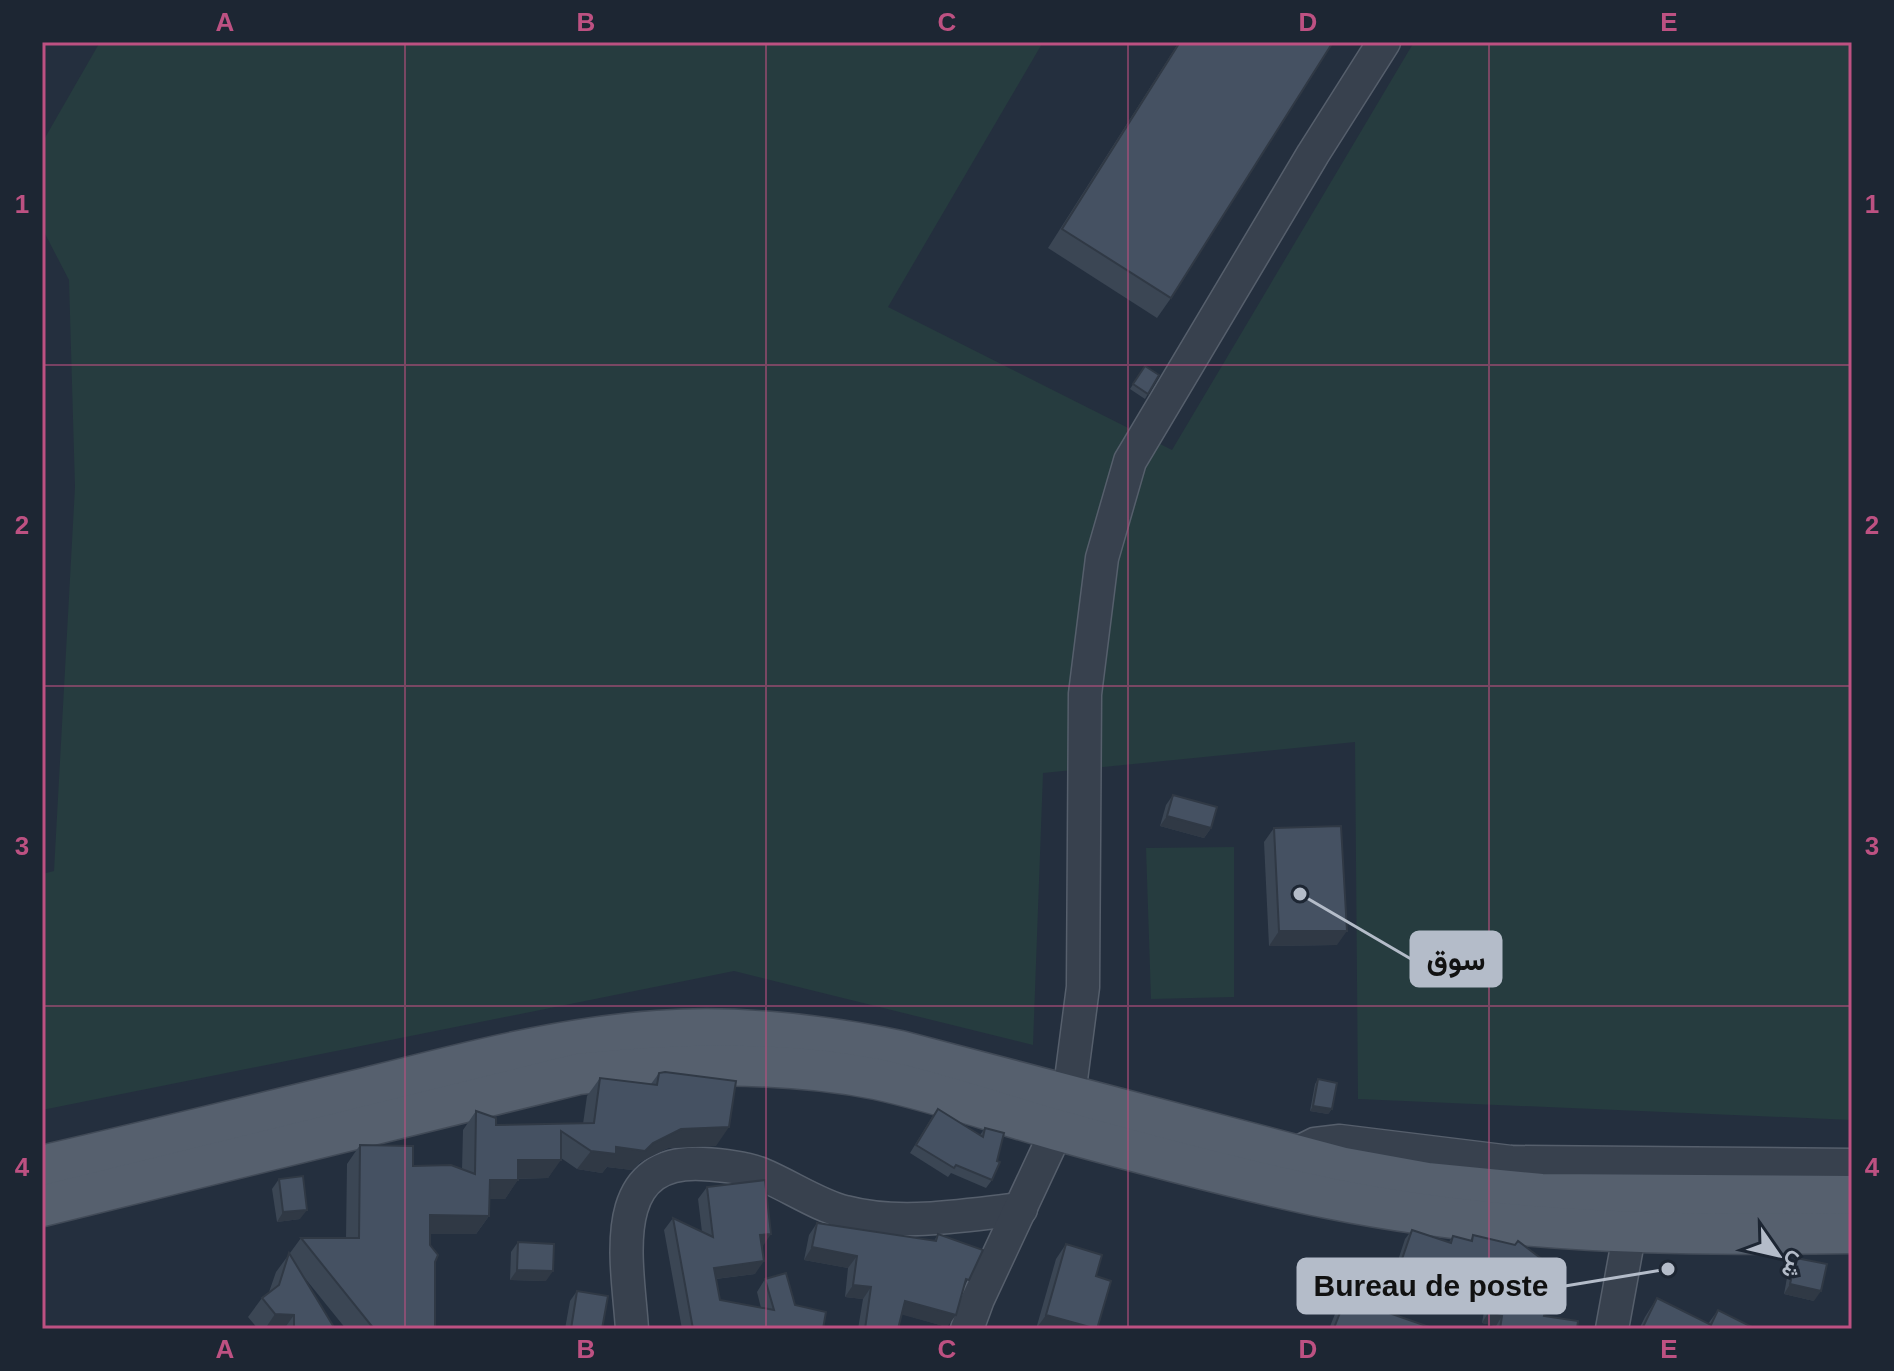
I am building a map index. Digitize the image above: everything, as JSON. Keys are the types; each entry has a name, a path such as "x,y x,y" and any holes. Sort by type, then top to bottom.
{"main road":[{"path":"42,1166 447,1067 598,1038 659,1031 724,1030 844,1040 900,1051 1063,1112"},
{"path":"42,1206 578,1074 642,1067 746,1064 875,1079 1063,1112 1293,1172 1382,1207 1480,1222 1633,1214 1852,1196"},
{"path":"1633,1214 1852,1233"}],"street":[{"path":"967,1329 1063,1112 1083,987 1085,694 1102,558 1130,461 1313,154 1384,42"},
{"path":"1293,1172 1301,1151 1315,1144 1340,1141 1511,1162 1852,1165"},
{"path":"632,1329 627,1218 645,1183 666,1166 690,1163 744,1168 835,1209 872,1217 939,1218 1021,1209"},
{"path":"1612,1329 1633,1214"}],"green space":[{"path":"100,42 1043,42 888,307 1172,450 1414,42 1852,42 1852,1120 1358,1099 1355,742 1043,773 1033,1045 734,971 42,1110 42,874 54,871 75,487 69,280 42,228 42,143"},
{"path":"1234,847 1234,997 1151,999 1146,848"}],"building":[{"path":"1180,42 1333,42 1171,298 1062,229"},
{"path":"1145,366 1159,375 1148,394 1133,384"},
{"path":"1173,795 1217,807 1211,828 1167,816"},
{"path":"1341,826 1347,931 1279,931 1274,828"},
{"path":"659,1073 736,1081 729,1127 681,1129 653,1143 645,1151 616,1147 616,1154 591,1151 561,1131 561,1160 518,1160 518,1180 490,1180 489,1216 430,1215 430,1245 438,1255 435,1262 435,1329 374,1329 301,1238 359,1238 360,1145 413,1146 413,1166 451,1165 475,1174 476,1111 496,1118 496,1125 594,1123 600,1078 657,1085"},
{"path":"1318,1079 1337,1083 1332,1109 1313,1106"},
{"path":"938,1109 983,1137 985,1128 1004,1133 997,1161 1000,1162 992,1180 956,1165 954,1168 916,1145"},
{"path":"303,1176 307,1210 283,1212 279,1179"},
{"path":"765,1180 771,1234 760,1235 764,1261 714,1268 720,1300 774,1310 765,1279 786,1273 795,1305 826,1312 823,1329 693,1329 673,1218 713,1237 707,1187"},
{"path":"817,1223 936,1241 938,1234 983,1250 969,1280 966,1279 956,1315 905,1301 898,1329 865,1329 871,1287 853,1285 857,1256 812,1247"},
{"path":"1412,1230 1451,1243 1453,1236 1472,1241 1473,1235 1515,1245 1518,1241 1547,1263 1516,1304 1546,1310 1544,1316 1578,1321 1577,1329 1500,1329 1502,1316 1488,1313 1495,1279 1458,1270 1453,1289 1427,1284 1422,1300 1390,1294"},
{"path":"518,1242 554,1244 553,1271 517,1270"},
{"path":"1066,1244 1102,1255 1096,1276 1111,1281 1097,1329 1046,1315"},
{"path":"289,1253 335,1329 294,1329 294,1315 275,1314 262,1298 279,1285"},
{"path":"1796,1258 1827,1264 1821,1291 1790,1284"},
{"path":"577,1291 608,1296 602,1329 571,1329"},
{"path":"1657,1298 1711,1325 1718,1310 1754,1328 1642,1329"},
{"path":"1345,1300 1352,1300 1435,1329 1334,1328"}],"place":[{"name":"سوق","path":"1300,894"},
{"name":"Bureau de poste","path":"1668,1269"}]}
